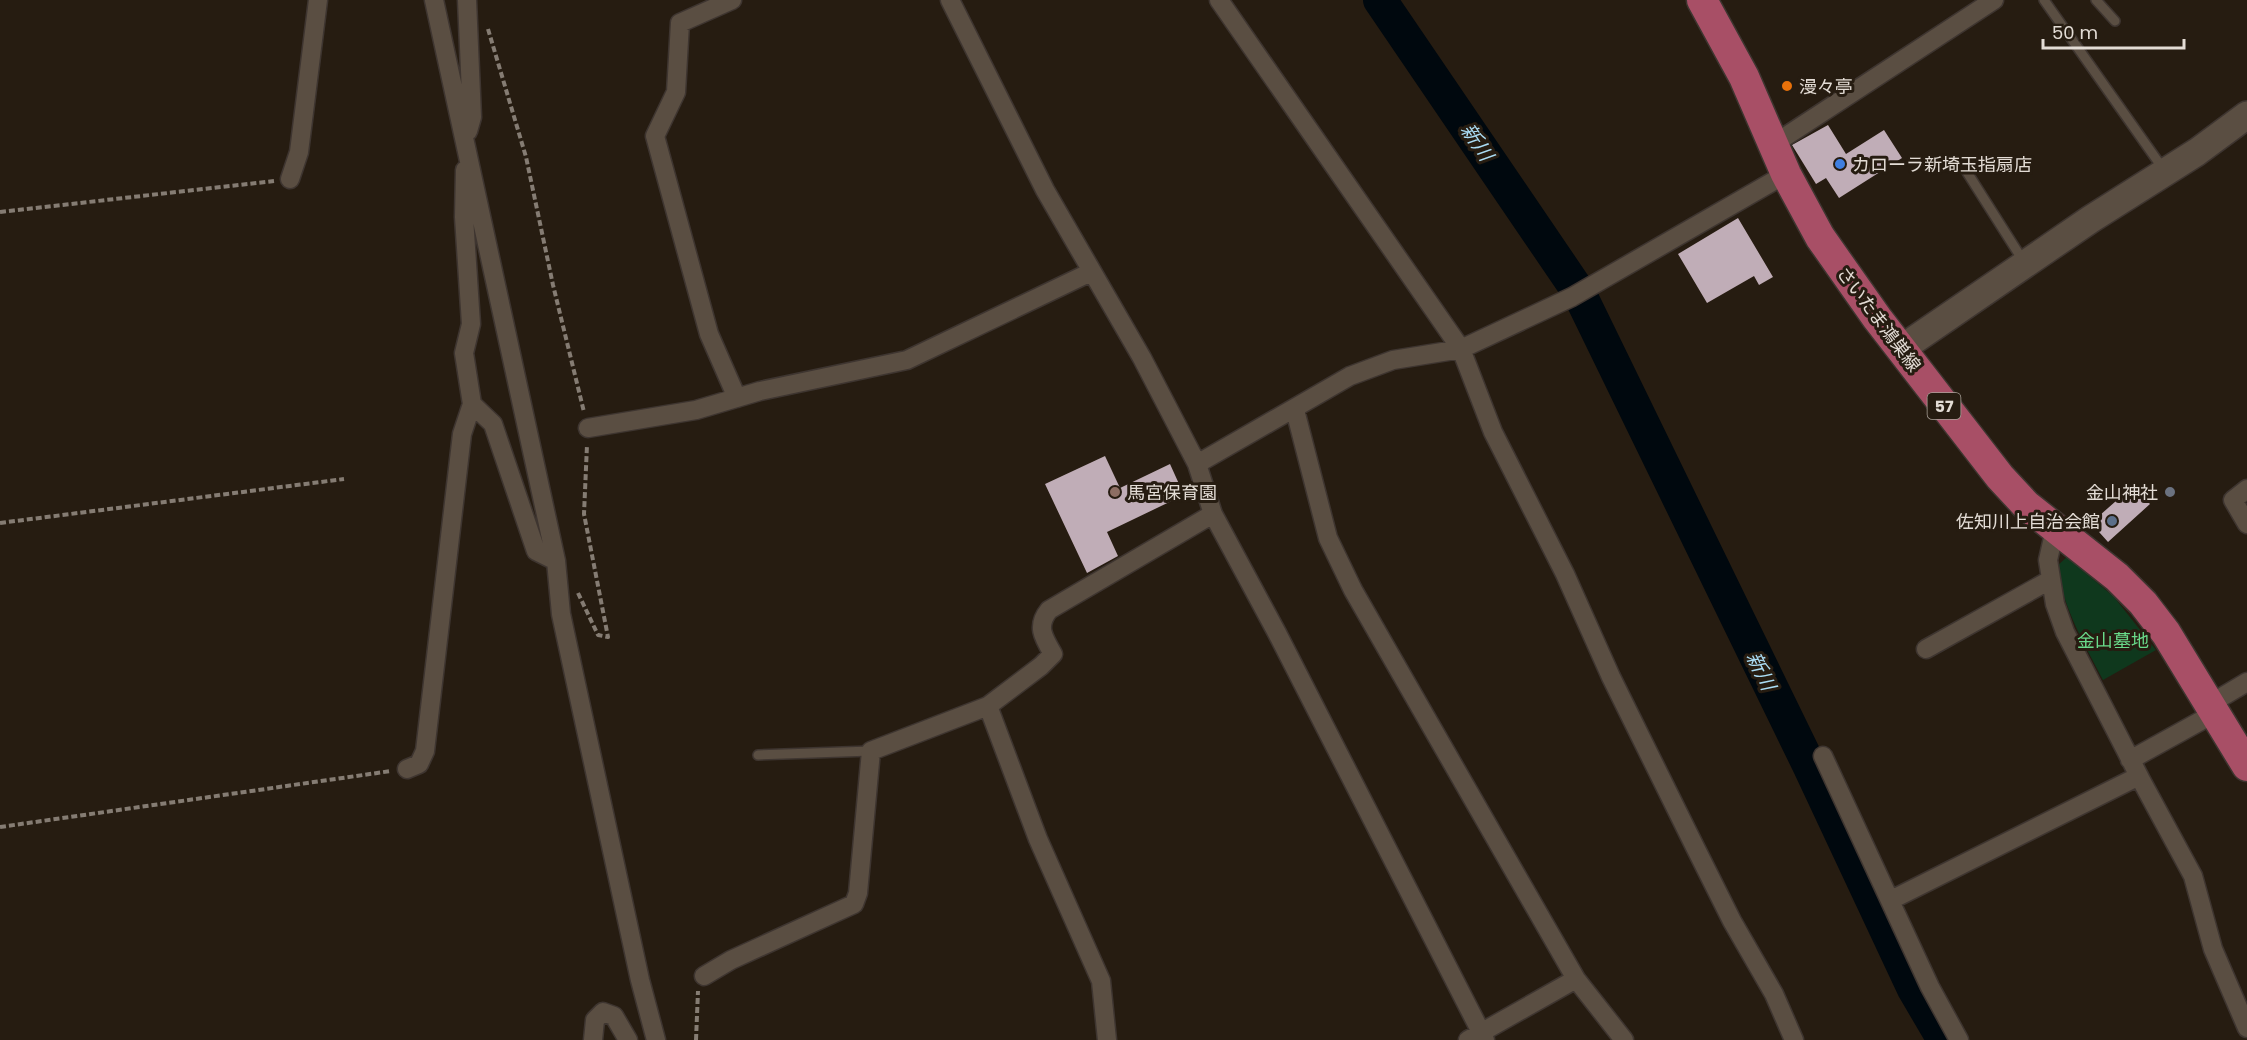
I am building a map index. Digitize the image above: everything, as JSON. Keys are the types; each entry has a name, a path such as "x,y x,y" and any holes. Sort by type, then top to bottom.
{"main road":[{"name":"さいたま鴻巣線","path":"1702,0 1744,77 1786,174 1806,213 1835,260 2000,477 2026,505 2116,577 2143,603 2166,633 2247,766"}],"street":[{"path":"290,179 299,152 318,0"},
{"path":"434,0 556,561 561,614 640,980 656,1040"},
{"path":"407,769 419,764 425,751 462,434 472,404 464,353 471,324 464,217 466,141 472,117 467,0"},
{"path":"732,0 680,23 676,93 655,136 709,334 737,398"},
{"path":"950,0 1045,190 1142,358 1197,464 1213,514 1277,633 1478,1038 1576,979"},
{"path":"1219,0 1461,349 1493,432 1565,574 1611,676 1690,837 1732,921 1773,994 1794,1040"},
{"path":"1774,144 1994,0"},
{"path":"1901,349 2025,264 2166,172 2247,115"},
{"path":"1197,464 1295,410 1350,376 1393,360 1461,349 1572,297 1786,174"},
{"path":"588,428 696,410 869,366 907,360 1091,272"},
{"path":"472,404 493,424 536,551 556,561"},
{"path":"1295,410 1328,538 1353,590 1576,979 1624,1040"},
{"path":"2247,489 2233,500 2247,524"},
{"path":"704,976 732,960 854,904 858,893 871,751 988,706 1041,666 1053,654 1040,630 1042,619 1049,610 1213,514"},
{"path":"2055,529 2048,560 2055,604 2065,632 2134,768 2193,876 2213,949 2247,1028"},
{"path":"1926,649 2050,580"},
{"path":"1891,900 2134,768 2247,682"},
{"path":"988,706 1038,839 1101,981 1107,1040"},
{"path":"1823,756 1930,987 1959,1040"},
{"path":"593,1040 595,1020 603,1012 614,1016 628,1040"}],"lane":[{"path":"2044,0 2166,172"},
{"path":"2096,0 2115,21"},
{"path":"1965,169 2025,264"},
{"path":"758,755 871,751"}],"path":[{"path":"485,21 526,158 553,285 588,428 584,514 608,637 598,634 569,572 556,561"},
{"path":"0,212 290,179"},
{"path":"0,523 344,479"},
{"path":"0,827 407,769"},
{"path":"696,1040 698,990 704,976"}],"green space":[{"name":"金山墓地","path":"2067,557 2114,597 2156,650 2103,680 2075,625 2064,596 2057,566"}],"building":[{"path":"1828,125 1846,154 1884,130 1902,158 1839,198 1826,178 1816,184 1792,145"},
{"path":"1738,218 1773,277 1759,285 1754,276 1707,303 1678,254"},
{"path":"1105,456 1120,488 1170,464 1184,495 1107,532 1118,556 1087,573 1045,484"},
{"path":"2133,486 2150,504 2108,542 2091,523"}],"waterway":[{"name":"新川","path":"1380,0 1574,285"},
{"name":"新川","path":"1582,299 1810,767 1914,989 1944,1040"}],"place":[{"name":"漫々亭","path":"1787,86"},
{"name":"カローラ新埼玉指扇店","path":"1840,164"},
{"name":"馬宮保育園","path":"1115,492"},
{"name":"金山神社","path":"2170,492"},
{"name":"佐知川上自治会館","path":"2112,521"}]}
